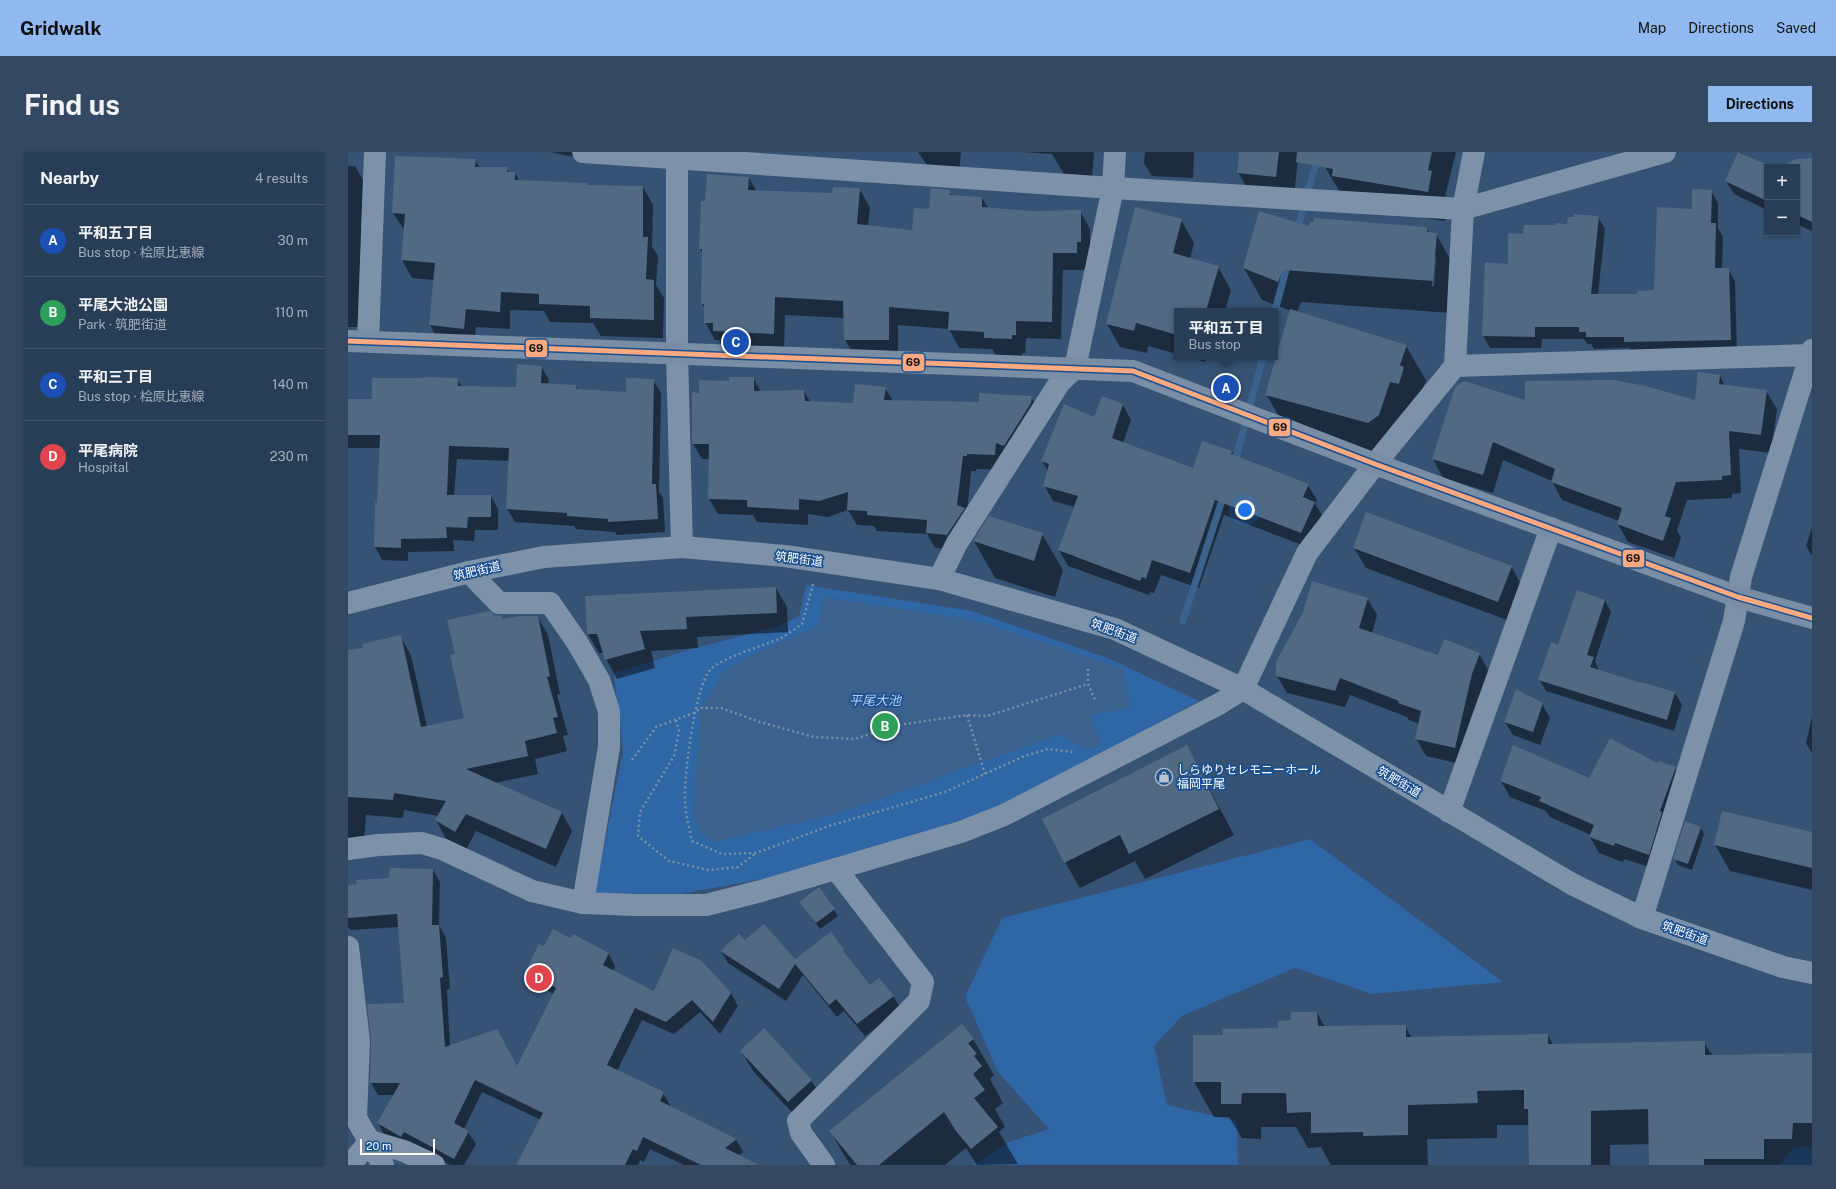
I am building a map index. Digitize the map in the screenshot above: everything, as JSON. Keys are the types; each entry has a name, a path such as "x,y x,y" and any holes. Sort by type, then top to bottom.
{"main road":[{"path":"358,341 1133,371 1375,464 1738,597 1812,618"}],"street":[{"path":"358,341 375,152"},
{"path":"584,152 676,156 1114,188 1463,209 1665,152"},
{"path":"939,579 957,544 1060,382 1075,368 1114,188 1115,152"},
{"path":"348,849 378,845 422,843 442,848 532,891 583,903 706,905 762,891 961,832 1004,815 1211,709 1243,689 1307,553 1375,464 1455,366 1463,209 1474,152"},
{"path":"676,156 677,353 682,547"},
{"path":"1455,366 1811,353 1741,577 1734,621 1642,918"},
{"path":"1448,812 1551,528"},
{"name":"筑肥街道","path":"348,603 470,572 544,557 682,547 785,556 939,579 1115,629 1243,689 1448,812 1572,884 1642,918 1782,967 1812,973"},
{"path":"470,572 499,603 550,603 577,642 599,680 609,711 609,747 583,903"},
{"path":"824,1165 801,1133 798,1121 919,1000 923,982 836,869"},
{"path":"348,947 358,1041 356,1118 383,1165"},
{"path":"350,1165 370,1141"},
{"path":"370,1141 404,1151 434,1165"}],"path":[{"path":"756,853 722,854 692,841 684,799 689,746 700,690 709,671 719,663 781,638 802,624 814,580"},
{"path":"1088,669 1088,684 1095,700"},
{"path":"632,761 656,727 696,712 700,708 721,708 760,722 814,737 855,739 898,725 967,715 986,716 1088,684"},
{"path":"967,715 985,774"},
{"path":"676,720 679,731 674,756 640,812 638,836 669,862 708,870 738,867 756,853 829,826 945,792 1022,757 1048,749 1079,752"}],"shaded area":[{"path":"806,585 972,611 1110,659 1199,701 994,810 790,874 663,897 594,895 623,752 614,673 688,650 779,626 799,616"},
{"path":"1310,839 1503,982 1372,994 1295,968 1182,1016 1154,1046 1167,1105 1237,1121 1238,1165 973,1165 1009,1142 1049,1129 998,1072 965,997 1002,918"},
{"path":"1794,1147 1812,1147 1812,1165 1779,1165"}],"water":[{"name":"平尾大池","path":"823,597 973,620 1123,668 1131,708 1090,715 1101,745 1087,750 1060,734 844,812 714,842 700,834 693,815 700,708 716,685 722,672 754,654 818,626"}],"building":[{"path":"1239,152 1279,152 1276,177 1237,173"},
{"path":"1297,152 1432,152 1428,170 1432,171 1428,192 1332,176 1333,169 1296,162"},
{"path":"1738,152 1766,164 1764,164 1764,200 1725,181"},
{"path":"395,156 476,159 475,167 507,167 507,172 515,172 515,180 587,183 587,185 643,186 643,237 648,237 646,279 654,280 654,320 590,318 590,306 539,304 539,294 501,292 500,312 466,309 464,329 429,325 435,263 401,260 405,214 392,213"},
{"path":"1812,158 1812,222 1800,216 1800,164 1786,164 1796,159"},
{"path":"707,174 749,177 748,190 832,193 833,187 860,188 857,224 912,230 914,208 929,209 931,188 950,190 950,195 982,197 982,207 1032,211 1081,210 1081,242 1077,242 1077,253 1053,253 1052,322 1016,321 1016,335 1012,335 1012,339 984,338 984,332 948,330 949,312 889,307 889,340 844,340 843,301 775,297 774,334 713,331 713,323 704,323 704,304 701,304 702,249 699,249 701,201 705,201"},
{"path":"1692,189 1712,190 1711,223 1716,223 1715,268 1729,268 1731,340 1624,342 1624,337 1586,337 1586,332 1579,332 1579,327 1535,327 1535,337 1482,336 1485,262 1508,264 1508,233 1523,234 1524,225 1554,225 1555,223 1567,224 1568,217 1574,217 1574,214 1599,216 1591,294 1637,294 1637,291 1654,290 1657,207 1692,209"},
{"path":"1135,207 1182,219 1173,253 1219,266 1207,308 1174,308 1174,334 1136,323 1134,331 1106,324"},
{"path":"1259,211 1309,226 1310,222 1314,222 1314,218 1427,227 1427,232 1437,233 1433,281 1283,270 1278,282 1243,268"},
{"path":"1290,309 1407,345 1400,365 1404,367 1399,384 1390,382 1379,415 1368,423 1265,395 1275,360 1278,360 1278,350"},
{"path":"517,364 542,366 541,383 576,385 576,389 626,392 626,378 654,379 652,484 656,484 658,519 608,522 608,519 567,516 567,513 506,509 509,448 449,446 447,495 491,495 491,517 468,517 467,528 446,527 447,538 401,539 401,548 374,547 375,502 377,503 380,435 348,435 348,399 372,399 372,378 458,378 458,386 516,387"},
{"path":"1698,372 1720,375 1719,384 1767,390 1761,435 1729,431 1731,475 1722,476 1722,480 1676,482 1665,516 1671,518 1663,541 1617,524 1622,508 1551,482 1555,469 1493,442 1483,475 1432,459 1455,387 1464,381 1525,400 1525,381 1614,380 1646,386 1695,400"},
{"path":"729,377 754,377 754,391 804,390 805,401 853,403 855,384 886,387 884,400 979,402 979,393 1032,396 1031,403 1004,446 996,443 995,455 967,454 967,456 963,456 957,505 965,508 947,535 926,533 927,520 867,515 867,511 847,510 848,492 819,501 799,499 799,510 747,507 747,500 708,499 709,444 692,444 692,392 699,393 699,380 729,381"},
{"path":"1102,396 1123,404 1112,438 1193,468 1202,441 1232,451 1231,454 1309,484 1303,497 1315,502 1301,533 1215,500 1190,573 1152,560 1146,579 1142,577 1140,581 1058,550 1078,496 1043,486 1049,464 1041,461 1064,404 1094,417"},
{"path":"1366,512 1512,566 1498,602 1353,548"},
{"path":"989,516 1043,533 1034,561 973,541"},
{"path":"1312,581 1368,598 1359,628 1438,655 1444,639 1480,653 1472,674 1455,748 1415,739 1421,711 1398,703 1399,701 1340,678 1335,691 1276,676 1276,662 1303,612"},
{"path":"776,587 777,613 686,617 687,629 640,631 645,649 605,660 597,634 587,634 585,596"},
{"path":"1577,590 1605,600 1587,655 1594,657 1590,667 1675,692 1667,720 1538,680 1551,642 1558,645"},
{"path":"490,611 494,615 502,616 502,619 520,616 538,616 550,676 547,677 558,717 553,718 557,733 525,741 528,756 466,769 562,812 546,849 466,814 455,832 435,820 446,801 394,793 393,800 348,797 348,650 363,648 362,644 401,635 421,727 464,718 450,655 455,654 447,620"},
{"path":"1516,689 1543,703 1533,732 1504,722"},
{"path":"1610,738 1657,763 1658,761 1676,767 1660,811 1662,812 1649,855 1615,843 1614,846 1589,837 1594,825 1539,801 1541,797 1500,781 1513,745 1589,778"},
{"name":"しらゆりセレモニーホール 福岡平尾","path":"1187,745 1219,809 1129,854 1120,835 1064,863 1042,819"},
{"path":"1722,811 1812,832 1812,868 1714,845"},
{"path":"1685,821 1701,827 1688,864 1673,859"},
{"path":"390,868 433,869 432,925 439,925 443,977 440,978 445,1047 497,1029 517,1066 556,988 525,971 539,944 544,946 553,929 570,938 573,934 609,953 603,965 654,991 673,948 702,961 731,993 713,1022 692,1000 666,1022 635,1008 607,1065 664,1092 660,1101 737,1139 725,1148 759,1165 701,1165 643,1137 637,1151 633,1149 625,1165 516,1165 543,1113 475,1080 454,1123 469,1131 454,1159 404,1132 401,1137 377,1123 400,1083 370,1083 371,1041 367,1004 404,1003 397,914 348,918 348,885 357,884 356,880 389,878"},
{"path":"819,887 835,909 816,923 799,902"},
{"path":"764,924 795,959 831,932 844,950 843,951 870,985 879,978 894,996 857,1024 836,999 829,1005 795,964 779,989 720,951 739,934 745,940"},
{"path":"1291,1012 1317,1012 1318,1026 1406,1025 1406,1037 1548,1034 1548,1044 1705,1041 1705,1055 1812,1053 1812,1123 1793,1123 1792,1139 1764,1139 1764,1159 1704,1159 1704,1165 1649,1165 1648,1109 1591,1111 1591,1165 1529,1165 1528,1109 1524,1109 1524,1090 1477,1091 1478,1103 1408,1105 1408,1135 1363,1136 1363,1132 1311,1133 1311,1112 1287,1113 1286,1093 1242,1093 1241,1104 1221,1104 1221,1082 1193,1082 1193,1035 1223,1035 1222,1029 1278,1028 1278,1021 1291,1020"},
{"path":"962,1024 974,1039 968,1043 977,1054 974,1056 982,1066 973,1074 985,1090 974,1098 998,1127 971,1149 956,1131 944,1112 879,1165 857,1165 829,1131"},
{"path":"764,1028 812,1080 788,1102 740,1051"}],"waterway":[{"path":"1297,231 1319,152"},
{"path":"1276,308 1288,262"},
{"path":"1234,465 1262,360"},
{"path":"1183,621 1224,494"}],"transit line":[{"name":"69","path":"348,341 1133,371 1375,464 1738,597 1812,618"}],"place":[{"name":"平和三丁目","path":"736,342"},
{"name":"平和五丁目","path":"1226,388"},
{"name":"平尾大池公園","path":"885,726"},
{"name":"しらゆりセレモニーホール 福岡平尾","path":"1164,777"},
{"name":"平尾病院","path":"539,978"}]}
